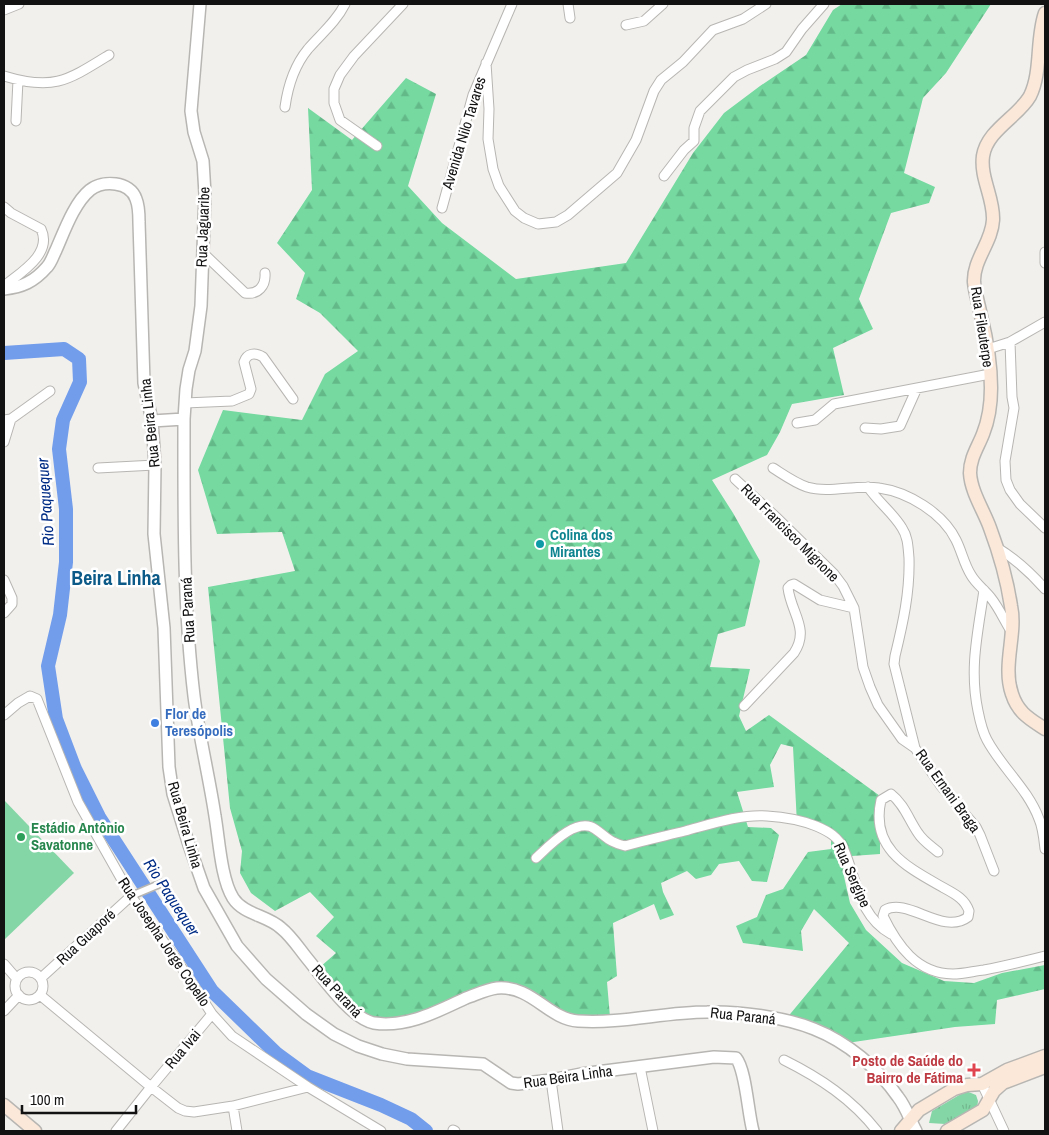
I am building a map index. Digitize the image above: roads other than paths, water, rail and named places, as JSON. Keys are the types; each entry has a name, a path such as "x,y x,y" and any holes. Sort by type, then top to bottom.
{"main road":[{"name":"Rua Fileuterpe","path":"1045,13 1031,94 1025,104 988,142 983,155 982,170 992,204 993,221 990,236 975,269 974,282 988,349 991,389 989,416 972,458 970,473 971,482 996,547 1012,608 1009,678 1011,693 1023,714 1045,729"},
{"path":"947,1131 983,1110 997,1088 1009,1075 1045,1056"},
{"path":"901,1131 919,1110 954,1089 967,1085 982,1084 1009,1075 1045,1067"},
{"path":"4,1105 35,1131"}],"street":[{"path":"4,10 19,4"},
{"name":"Rua Jaguaribe","path":"184,419 186,389 195,351 201,306 205,176 191,111 200,4"},
{"path":"285,106 295,68 307,51 333,22 345,4"},
{"path":"377,146 340,120 334,103 334,89 340,74 354,56 403,4"},
{"name":"Avenida Nilo Tavares","path":"442,208 472,95 512,4"},
{"path":"568,4 570,18"},
{"path":"626,26 644,21 663,4"},
{"path":"486,63 489,109 488,139 493,169 499,186 515,211 524,218 538,224 556,222 568,215 617,173 636,140 654,91 661,80 683,62 713,30 743,19 766,4"},
{"path":"664,176 684,150 694,141 694,128 700,111 734,77 775,59 786,52 802,29 824,4"},
{"path":"4,76 46,84 83,72 109,55"},
{"path":"16,121 18,80"},
{"name":"Rua Beira Linha","path":"4,287 26,285 37,278 49,265 70,219 90,190 99,185 115,184 129,189 136,197 139,210 144,383 152,421 155,465 154,534 164,628 169,767 173,794 188,845 204,888 237,946 266,979 306,1014 334,1034 358,1046 382,1054 407,1059 483,1064 512,1083 551,1080 581,1074 714,1057 736,1058 739,1062 753,1131"},
{"path":"4,207 11,213 41,229 44,242 43,248 37,256 4,287"},
{"path":"202,252 245,293 256,293 266,280 265,273"},
{"path":"1045,252 1045,264"},
{"path":"988,349 1010,342 1045,322"},
{"path":"1010,342 1014,408 1006,461 1006,480 1010,490 1020,504 1045,528"},
{"path":"185,403 232,401 249,394 251,388 244,362 246,357 251,354 258,354 263,357 294,399"},
{"path":"798,423 815,420 834,404 990,374"},
{"path":"865,428 881,429 900,426 917,388"},
{"path":"4,442 7,419 50,391"},
{"path":"152,421 184,419"},
{"name":"Rua Paraná","path":"184,419 185,566 194,697 221,861 231,896 237,903 246,910 278,925 338,995 357,1015 370,1022 397,1023 424,1017 472,996 497,988 516,990 535,998 561,1016 574,1021 611,1021 666,1014 708,1012 747,1014 781,1020 812,1028 839,1042 878,1072 900,1099 916,1131"},
{"path":"98,468 155,465"},
{"path":"773,468 793,481 807,487 823,489 868,487 896,492 916,501 938,517 949,528 967,569 975,582 992,599 1011,631"},
{"name":"Rua Francisco Mignone","path":"734,479 759,500 834,574 849,596 854,608 863,667 870,687 878,705 902,739 915,748"},
{"name":"Rua Ernani Braga","path":"868,487 904,530 908,542 910,579 908,601 894,664 915,748 941,786 976,827 994,870"},
{"path":"996,547 1030,571 1045,589"},
{"path":"4,580 12,598 12,604 4,614"},
{"path":"744,706 794,653 800,644 802,636 800,627 789,597 788,588 791,584 820,600 854,608"},
{"path":"984,590 973,663 976,701 981,726 986,739 1026,794 1037,814 1045,849"},
{"name":"Rua Josepha Jorge Copello","path":"4,715 30,696 37,699 66,776 78,802 131,896 176,958 212,1014 232,1036 308,1087 381,1131"},
{"path":"892,934 883,916 885,910 891,907 948,922 964,920 968,917 969,911 961,898 919,874 887,847 881,830 879,808 881,800 891,794 897,799 918,834 938,852"},
{"name":"Rua Sergipe","path":"536,858 560,837 576,827 588,826 594,828 613,843 625,846 751,816 766,815 806,822 835,836 843,847 860,898 879,927 892,934 898,944 921,965 938,972 951,974 994,968 1045,956"},
{"path":"131,896 162,883"},
{"name":"Rua Guaporé","path":"41,978 131,896"},
{"path":"4,964 17,978"},
{"path":"29,972 41,978 43,987 40,995 27,1000 19,996 15,984 17,978 29,972"},
{"path":"40,995 151,1087 178,1108 185,1111 194,1112 233,1106 308,1087"},
{"path":"4,1011 19,996"},
{"name":"Rua Ivai","path":"116,1131 212,1014"},
{"path":"784,1060 808,1072 836,1090 868,1119 877,1131"},
{"path":"640,1067 653,1131"},
{"path":"551,1080 558,1131"},
{"path":"982,1084 1004,1131"},
{"path":"233,1106 238,1131"}],"waterway":[{"name":"Rio Paquequer","path":"4,353 64,349 79,359 80,382 63,420 59,449 66,509 66,562 60,615 48,666 56,719 75,769 99,817 212,991 277,1054 307,1076 381,1105 411,1119 426,1131"}],"place":[{"name":"Colina dos Mirantes","path":"540,544"},
{"name":"Flor de Teresópolis","path":"155,723"},
{"name":"Estádio Antônio Savatonne","path":"21,837"},
{"name":"Posto de Saúde do Bairro de Fátima","path":"974,1070"}],"district":[{"name":"Beira Linha","path":"116,578"}]}
